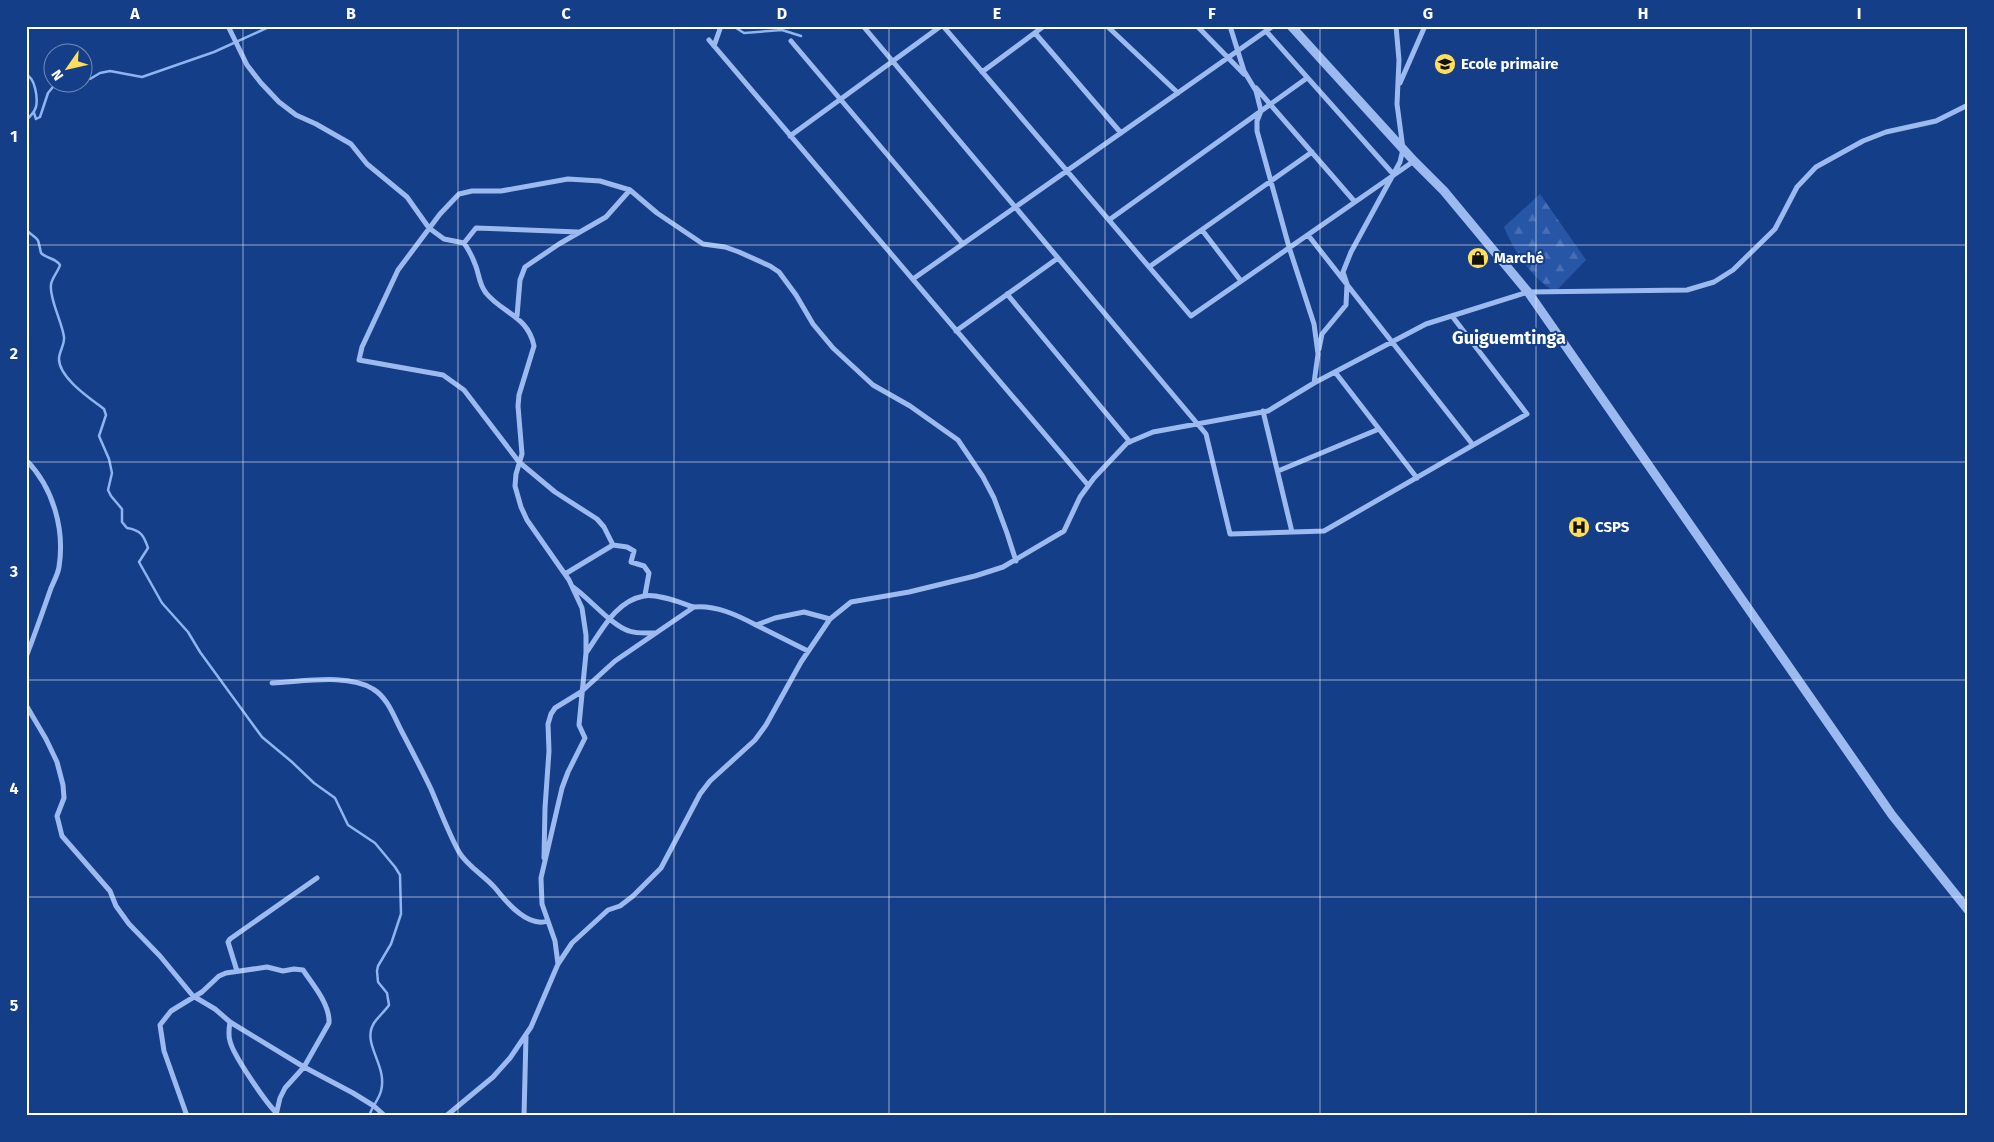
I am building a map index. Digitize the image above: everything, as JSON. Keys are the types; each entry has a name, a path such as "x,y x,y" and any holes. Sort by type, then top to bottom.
{"street":[{"path":"228,26 247,65 267,90 296,115 351,144 367,164 407,197 429,228 444,239 464,244 471,254 485,292 494,301 516,316 529,332 534,346 519,395 518,406 523,445 516,486 521,508 527,520 572,586 582,608 586,635 579,725 585,738 562,788 540,886 542,904 556,941 558,964"},
{"path":"714,46 721,26"},
{"path":"863,26 1206,434 1230,534 1324,531 1527,414 1452,316"},
{"path":"790,136 942,26 1191,316 1414,161"},
{"path":"982,72 1044,26"},
{"path":"1108,26 1178,93"},
{"path":"1197,26 1229,57 1355,202"},
{"path":"1230,26 1244,71 1256,91 1261,111 1257,121 1257,131 1289,247 1313,318 1318,354"},
{"path":"912,279 1273,26"},
{"path":"1291,26 1414,161 1444,191 1528,292 1892,815 1968,910"},
{"path":"1314,384 1322,334 1346,305 1347,284 1343,272 1351,252 1400,162 1403,148 1397,104 1399,60 1396,26"},
{"path":"1398,87 1425,26"},
{"path":"1266,31 1394,175"},
{"path":"1035,33 1120,133"},
{"path":"709,40 1088,486"},
{"path":"791,41 963,244"},
{"path":"1109,220 1307,78"},
{"path":"446,1116 493,1077 510,1058 531,1027 558,964 572,943 608,910 620,906 634,896 661,868 700,794 715,777 755,740 766,725 808,651 830,619 851,602 909,592 968,578 1016,561 1064,531 1080,497 1088,486 1118,451 1130,442 1153,432 1263,411 1280,404 1335,372 1426,324 1528,292 1687,290 1714,282 1733,270 1776,229 1797,186 1816,167 1863,141 1886,132 1936,121 1968,105"},
{"path":"1149,267 1312,152"},
{"path":"613,545 604,527 597,519 555,492 519,462 464,390 454,382 443,375 359,360 362,347 395,275 429,228 451,202 465,192 501,191 568,178 600,181 630,190 684,233 703,244 725,247 739,252 779,272 792,289 813,324 833,348 873,385 910,406 958,440 983,476 994,498 1008,533 1016,561"},
{"path":"516,316 520,280 525,268 579,232 606,217 630,190"},
{"path":"464,244 476,228 579,232"},
{"path":"1202,230 1241,280"},
{"path":"1308,235 1473,445"},
{"path":"956,331 1058,258"},
{"path":"1007,294 1130,442"},
{"path":"1335,372 1417,478"},
{"path":"1263,411 1292,532"},
{"path":"1278,471 1379,429"},
{"path":"26,460 35,469 51,496 55,510 60,549 59,568 26,657"},
{"path":"565,574 613,545 631,548 635,554 631,562 647,568 649,573 645,595"},
{"path":"572,586 627,631 640,634 656,633"},
{"path":"586,653 610,618 628,602 645,595 694,607 708,606 730,612 808,651"},
{"path":"544,864 543,840 548,768 548,724 551,714 556,708 582,692 616,661 694,607"},
{"path":"756,624 804,612 830,619"},
{"path":"272,684 341,680 361,683 374,689 383,697 391,710 463,858 484,876 516,910 534,921 548,921"},
{"path":"26,705 57,762 64,798 57,816 62,836 110,891 116,906 129,924 149,944 193,996 215,1009 230,1022 304,1067 374,1106 385,1116"},
{"path":"237,971 228,948 230,939 317,878"},
{"path":"187,1116 164,1051 160,1025 171,1011 206,989 219,976 237,971 266,967 283,971 303,970 329,1015 328,1023 304,1067 280,1098 277,1115"},
{"path":"230,1022 230,1040 233,1050 277,1115"},
{"path":"524,1116 526,1036"}],"green space":[{"path":"1540,194 1586,260 1555,292 1531,272 1513,246 1504,227"}],"waterway":[{"path":"92,78 100,73 110,71 142,77 214,52 271,26"},
{"path":"733,26 744,33 782,30 801,36"},
{"path":"26,75 34,84 37,98 36,107 31,116 26,120"},
{"path":"34,113 36,119 40,117 49,92"},
{"path":"26,154 26,166"},
{"path":"26,230 37,239 41,253 60,265 51,285 64,337 64,343 59,356 60,366 70,381 104,409 106,415 99,436 109,459 112,473 108,490 122,509 122,522 127,528 139,532 145,540 148,548 139,562 162,603 188,632 200,652 262,737 314,783 335,798 348,825 375,843 400,875 401,914 391,944 377,971 378,982 387,993 389,1005 374,1023 371,1031 372,1047 381,1072 382,1081 380,1094 369,1116"}],"place":[{"name":"Ecole primaire","path":"1445,64"},
{"name":"Marché","path":"1478,258"},
{"name":"CSPS","path":"1579,527"}],"district":[{"name":"Guiguemtinga","path":"1509,338"}]}
